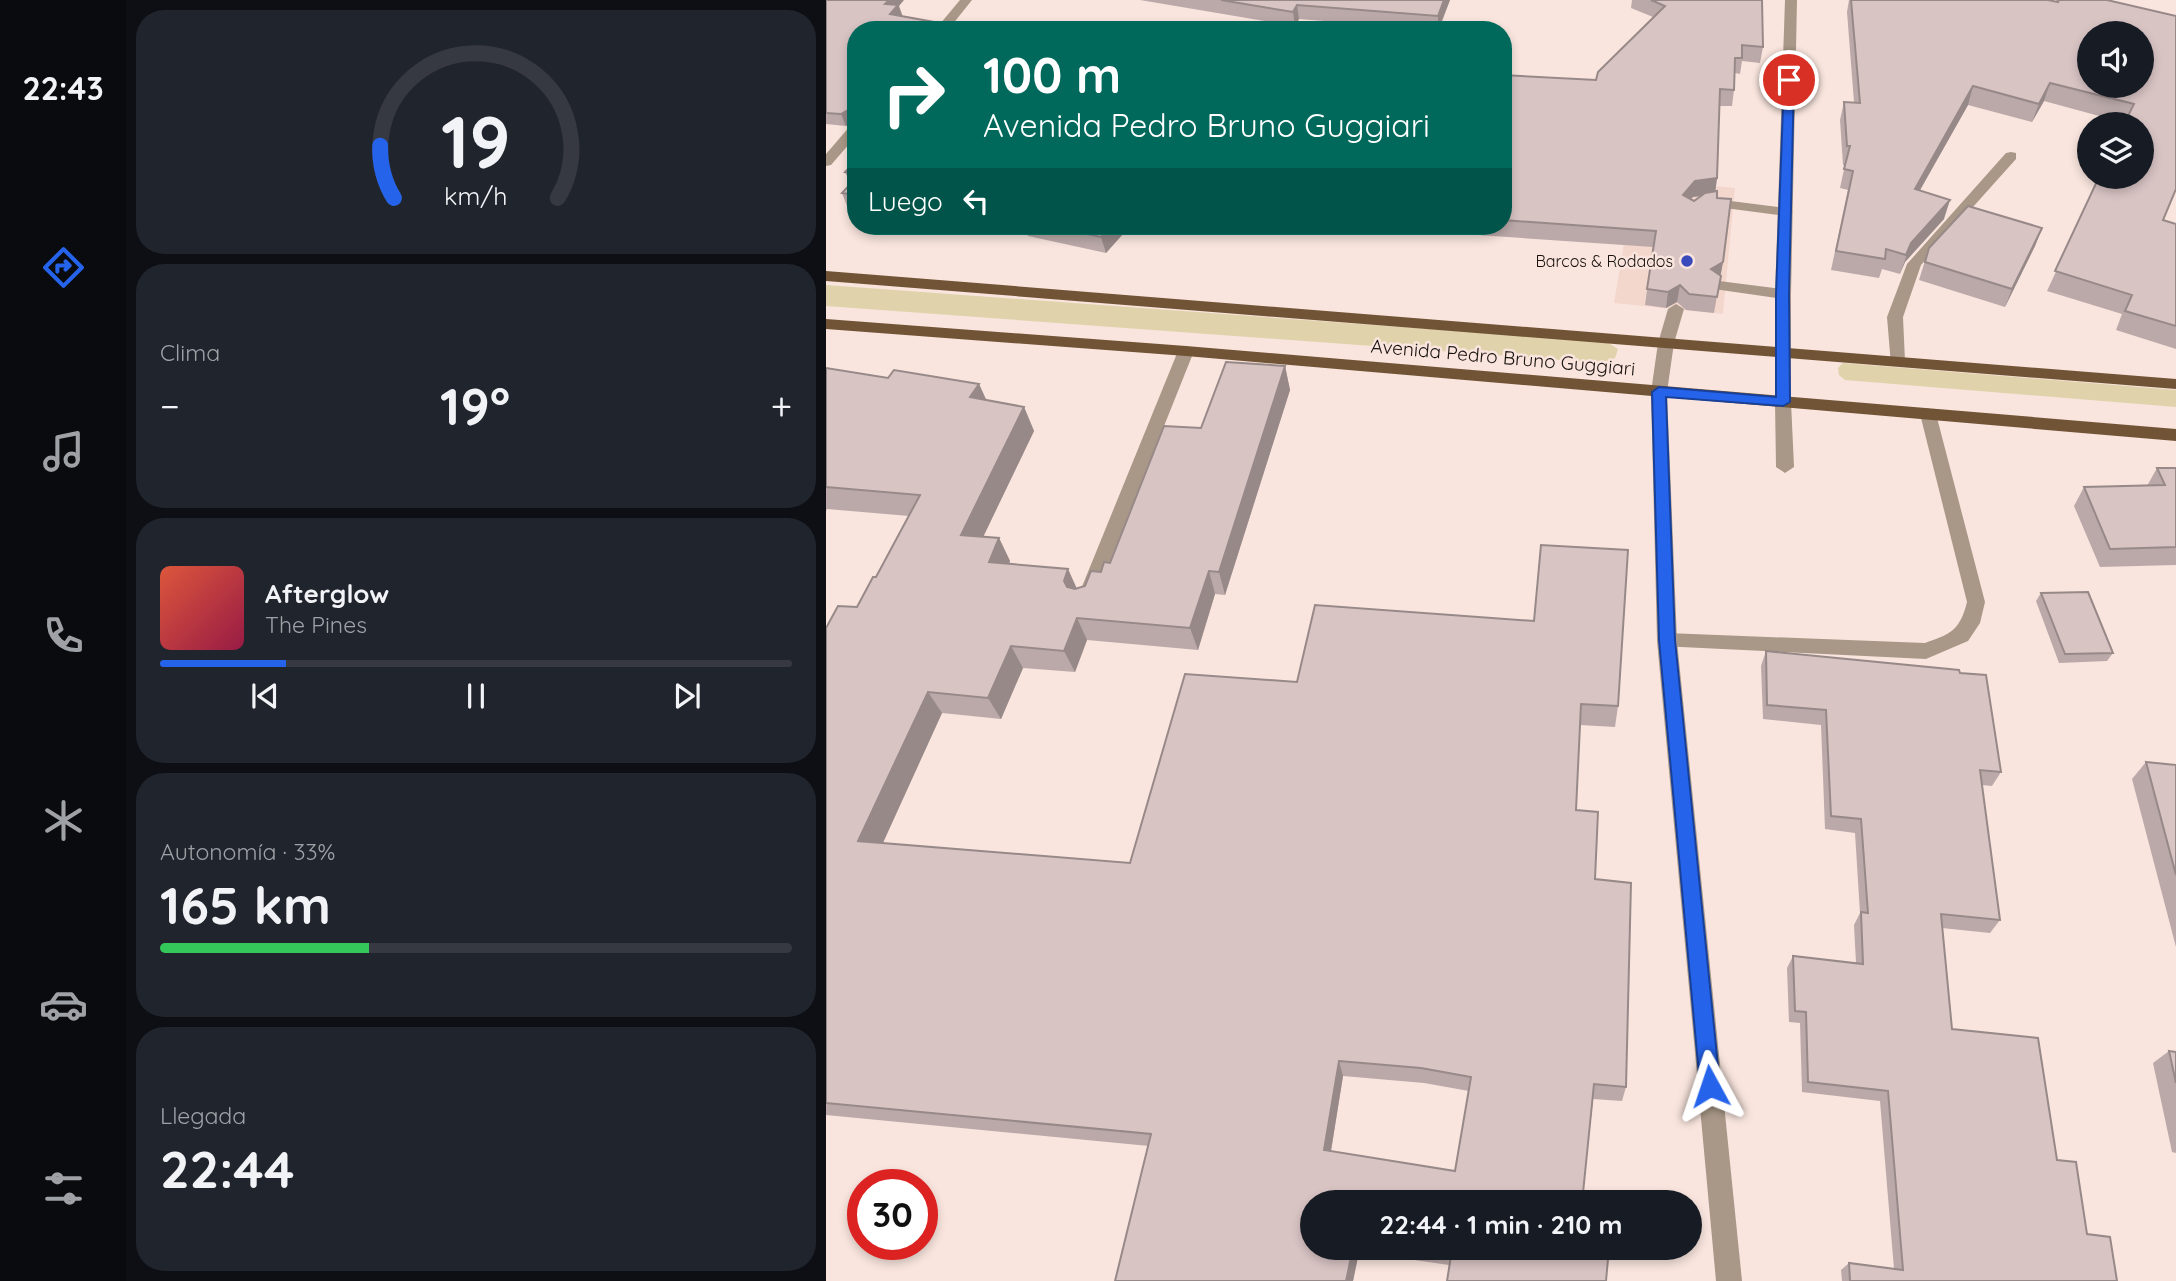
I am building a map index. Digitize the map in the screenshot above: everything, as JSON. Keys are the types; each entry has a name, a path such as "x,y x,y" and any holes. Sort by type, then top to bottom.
{"main road":[{"name":"Avenida Pedro Bruno Guggiari","path":"826,276 2176,384"},
{"name":"Avenida Pedro Bruno Guggiari","path":"826,324 1186,351 2176,435"}],"street":[{"path":"949,21 967,0"},
{"path":"1785,467 1783,294 1791,0"},
{"path":"826,162 847,138"},
{"path":"1897,361 1895,317 1914,264 2011,156"},
{"path":"1690,211 1698,203 1714,201 1786,212"},
{"path":"1719,286 1783,294"},
{"path":"1676,309 1666,343 1659,392 1667,640 1729,1281"},
{"path":"1085,602 1186,351"},
{"path":"1667,640 1926,650 1955,640 1972,624 1976,602 1928,414"}],"shaded area":[{"path":"1635,178 1735,188 1723,314 1614,303"},
{"path":"826,285 1607,342 1618,349 1615,358 1604,363 826,306"},
{"path":"1843,363 2176,390 2176,407 1845,380 1839,375 1838,368"}],"building":[{"path":"826,0 889,0 885,4 898,5 890,14 929,21 847,21 847,111 841,114 826,113"},
{"path":"1221,0 1444,0 1438,16 1297,5 1293,12"},
{"path":"1651,0 1762,0 1763,47 1742,45 1742,58 1735,58 1734,90 1720,89 1717,178 1695,181 1683,195 1694,201 1705,193 1717,191 1717,198 1731,199 1723,262 1711,269 1721,276 1717,297 1689,294 1680,285 1668,292 1647,289 1656,231 1512,221 1512,75 1596,80 1598,72 1665,6"},
{"path":"1851,0 2107,0 2176,16 2176,189 2163,220 2176,224 2176,326 2125,311 2132,295 2055,271 2093,189 2154,189 2154,112 2130,112 2134,104 2110,98 2154,98 2154,21 2077,21 2077,90 2050,83 2039,104 1973,86 1915,189 1950,200 1911,243 1906,255 1886,249 1885,259 1836,251 1853,171 1844,169 1850,146 1847,146 1844,102 1860,103"},
{"path":"1968,206 2042,228 2012,289 1925,262 1929,248"},
{"path":"1226,362 1285,366 1219,572 1209,571 1190,628 1077,618 1064,651 1011,646 988,698 928,692 858,841 1130,863 1185,674 1297,682 1315,605 1534,621 1541,545 1628,550 1618,706 1581,704 1576,810 1598,812 1595,879 1631,883 1626,1087 1594,1084 1583,1190 1300,1190 1300,1260 1350,1260 1346,1281 1115,1281 1151,1134 826,1103 826,628 838,606 857,607 920,495 826,487 826,368 888,378 894,370 979,384 970,397 1024,407 961,535 999,538 989,562 1068,569 1064,581 1067,587 1075,589 1085,586 1091,571 1101,572 1104,562 1110,563 1164,426 1201,428","holes":["1339,1061 1421,1068 1471,1077 1455,1171 1324,1150"]},
{"path":"2157,468 2176,468 2176,547 2110,549 2084,487 2165,485"},
{"path":"2088,592 2113,653 2065,654 2041,593"},
{"path":"1766,651 1986,675 2001,772 1980,770 2000,920 1941,914 1952,1029 2038,1038 2057,1160 2076,1162 2087,1234 2110,1237 2117,1281 1850,1281 1849,1263 1903,1270 1888,1091 1808,1082 1806,1012 1795,1011 1793,956 1863,964 1861,912 1868,913 1861,819 1831,816 1826,710 1767,705"},
{"path":"2146,762 2176,765 2176,875"},
{"path":"2169,1051 2176,1052 2176,1083"},
{"path":"1450,1260 1608,1260 1606,1281 1447,1281"}],"place":[{"name":"Barcos & Rodados","path":"1687,261"}],"route":[{"path":"1710,1086 1667,640 1659,392 1783,402 1789,80"}]}
